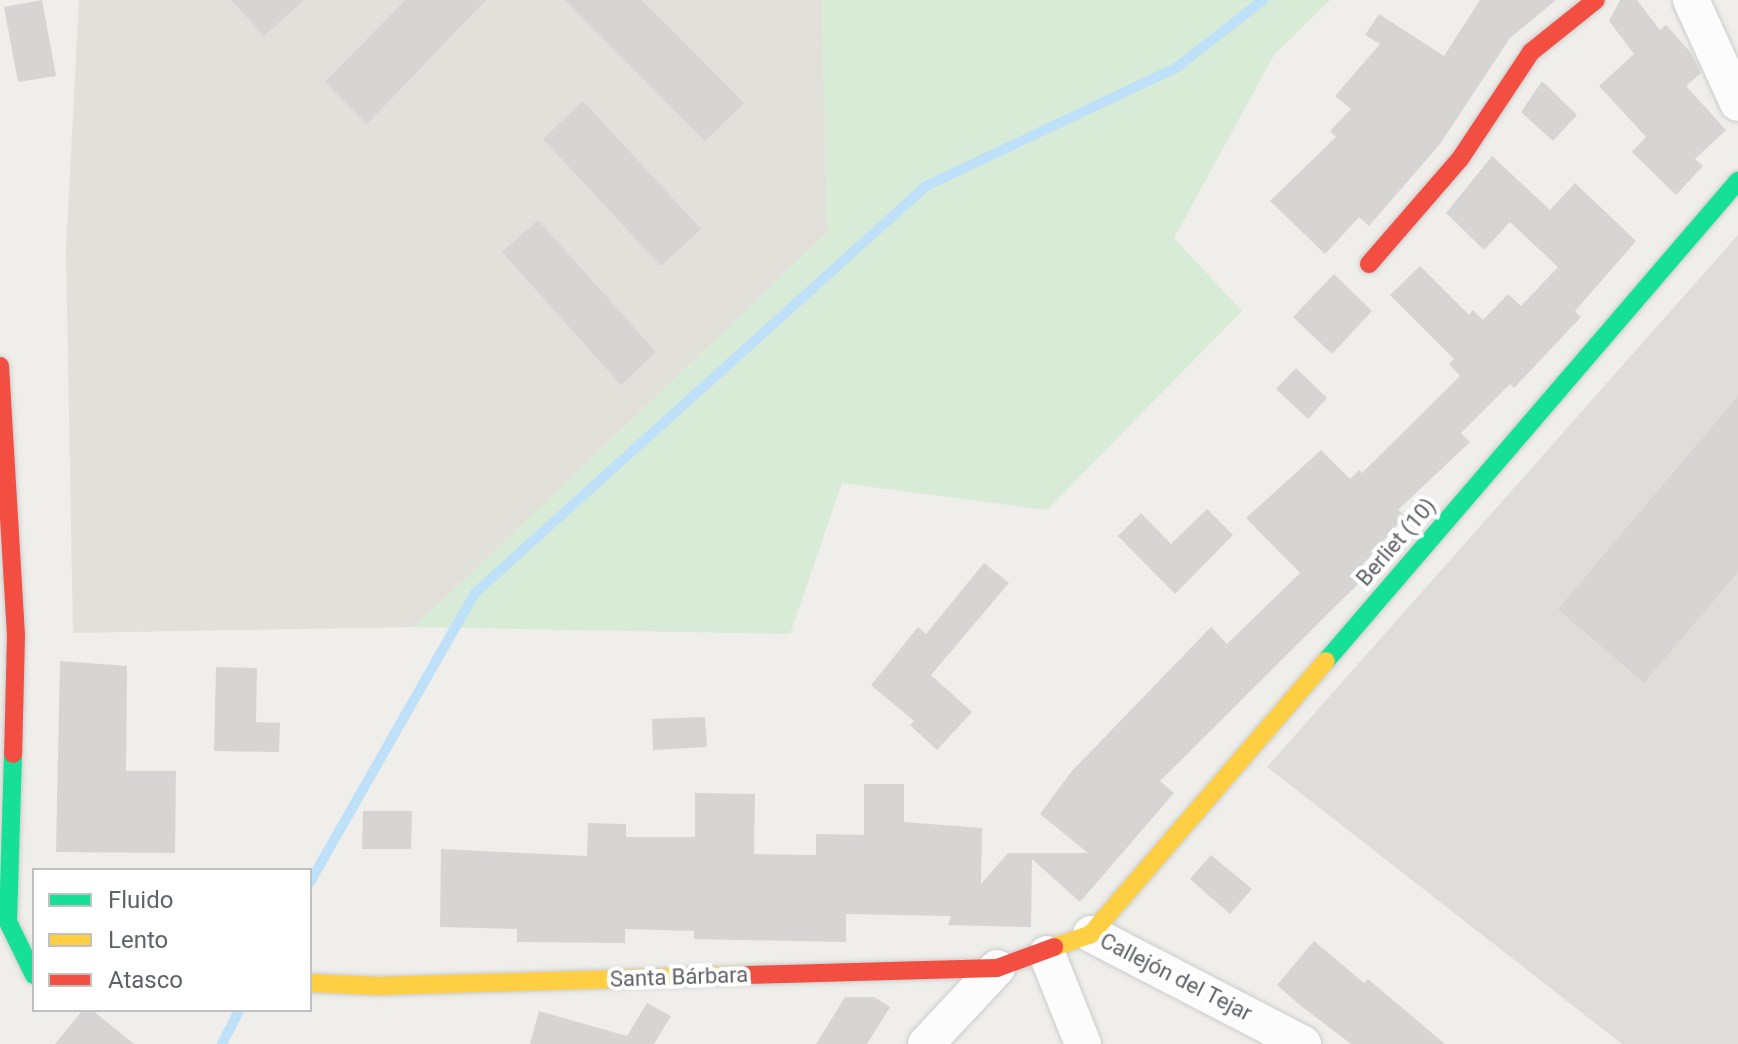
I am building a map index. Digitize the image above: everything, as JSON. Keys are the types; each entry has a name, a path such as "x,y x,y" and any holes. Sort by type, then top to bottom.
{"street":[{"path":"1369,264 1460,159 1531,52 1596,0"},
{"path":"1691,0 1738,103"},
{"name":"Berliet (10)","path":"1091,934 1738,181"},
{"path":"0,366 16,635 8,922 32,971"},
{"name":"Santa Bárbara","path":"314,983 379,986 997,968 1047,954 1091,934"},
{"name":"Callejón del Tejar","path":"1091,934 1303,1044"},
{"path":"1047,954 1083,1044"},
{"path":"926,1044 997,968"}],"shaded area":[{"path":"79,0 822,0 827,233 415,627 73,633 66,251"},
{"path":"1738,235 1738,1044 1622,1044 1267,767"}],"green space":[{"path":"822,0 1330,0 1274,55 1174,238 1242,311 1047,510 842,483 790,634 415,627 827,233"}],"building":[{"path":"42,0 56,76 18,82 4,7"},
{"path":"231,0 304,0 264,36"},
{"path":"405,0 486,0 367,124 325,82"},
{"path":"565,0 642,0 744,103 705,141"},
{"path":"1480,0 1556,0 1510,38 1440,144 1369,226 1359,217 1325,254 1270,201 1336,137 1330,131 1351,109 1335,96 1380,44 1365,35 1379,14 1444,56"},
{"path":"1620,0 1637,0 1660,30 1666,25 1692,54 1701,73 1686,86 1726,130 1695,159 1703,166 1676,195 1632,152 1646,137 1599,86 1634,54 1609,21"},
{"path":"1542,81 1577,115 1553,141 1521,112"},
{"path":"583,101 701,229 661,266 543,139"},
{"path":"1492,156 1550,210 1575,183 1636,241 1575,311 1581,317 1514,388 1510,384 1461,433 1470,442 1398,510 1405,516 1357,571 1364,578 1160,781 1174,793 1080,902 1032,859 1031,927 948,925 951,916 846,914 846,942 694,939 694,931 625,929 625,943 517,942 517,929 440,927 441,849 587,856 588,823 626,824 626,837 695,837 695,793 755,794 754,854 816,855 816,834 864,835 864,784 904,784 904,822 982,828 981,884 1008,853 1088,853 1040,814 1071,772 1211,627 1227,644 1300,573 1246,518 1321,450 1350,479 1359,470 1362,473 1460,376 1449,364 1454,359 1390,295 1420,266 1469,315 1473,310 1483,320 1508,294 1521,306 1558,267 1510,222 1484,250 1446,213"},
{"path":"538,220 656,352 621,385 502,252"},
{"path":"1334,274 1372,311 1332,354 1293,317"},
{"path":"1296,368 1327,398 1308,419 1276,389"},
{"path":"1738,396 1738,572 1644,683 1558,609"},
{"path":"1207,509 1233,535 1175,594 1118,536 1141,513 1171,544"},
{"path":"984,563 1009,583 931,675 972,712 937,750 910,725 914,721 871,685 918,627 926,634"},
{"path":"60,661 127,666 126,771 176,771 175,853 56,852"},
{"path":"216,667 257,668 256,722 280,723 279,752 214,751"},
{"path":"705,717 707,747 653,750 652,719"},
{"path":"363,811 412,811 411,849 362,849"},
{"path":"1211,855 1252,889 1230,914 1190,879"},
{"path":"1314,941 1364,983 1368,979 1445,1044 1351,1044 1301,1006 1277,985"},
{"path":"845,997 874,997 890,1007 867,1044 816,1044"},
{"path":"647,1003 671,1016 654,1044 530,1044 539,1011 627,1036"},
{"path":"81,1012 94,1012 134,1044 55,1044"}],"waterway":[{"path":"312,878 474,594 926,186 1176,68 1263,0"},
{"path":"222,1044 238,1012"}],"traffic: fast":[{"path":"1326,661 1738,181"},
{"path":"13,754 8,922 32,971"}],"traffic: slow":[{"path":"1054,947 1091,934 1326,661"},
{"path":"312,983 379,986 745,975"}],"traffic: jam":[{"path":"1369,264 1460,159 1531,52 1596,0"},
{"path":"0,366 16,635 13,754"},
{"path":"745,975 997,968 1054,947"}]}
